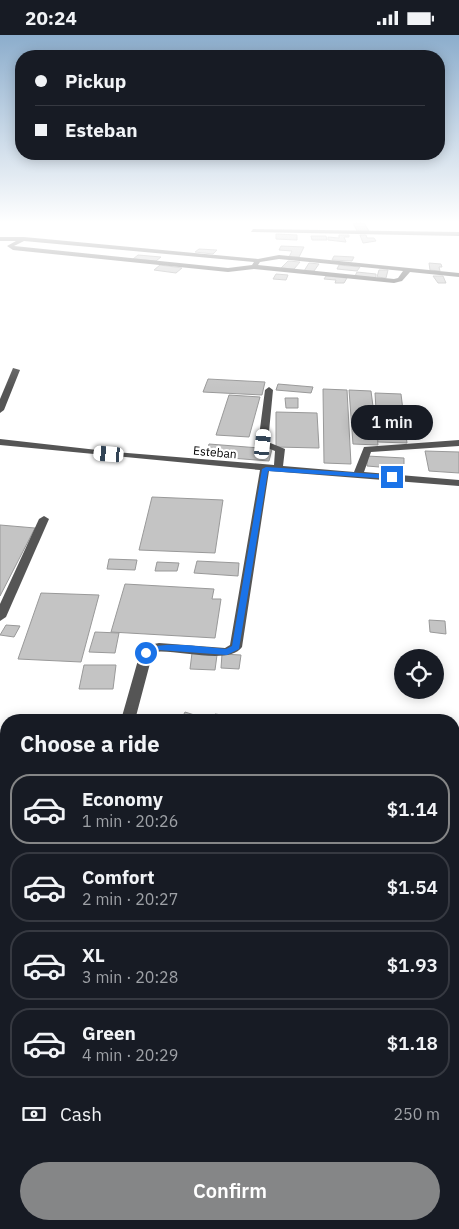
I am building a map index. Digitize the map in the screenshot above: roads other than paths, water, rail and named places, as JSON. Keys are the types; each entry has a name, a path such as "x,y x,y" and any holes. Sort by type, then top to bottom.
{"street":[{"path":"359,277 394,281 400,280 403,277"},
{"path":"0,410 16,370"},
{"path":"130,714 146,653 149,649 159,647 227,652 236,647 272,469 280,449 263,444 269,390"},
{"name":"Esteban","path":"0,442 74,451 272,469 459,483"},
{"path":"358,474 367,449 459,443"},
{"path":"0,617 44,519"}]}
